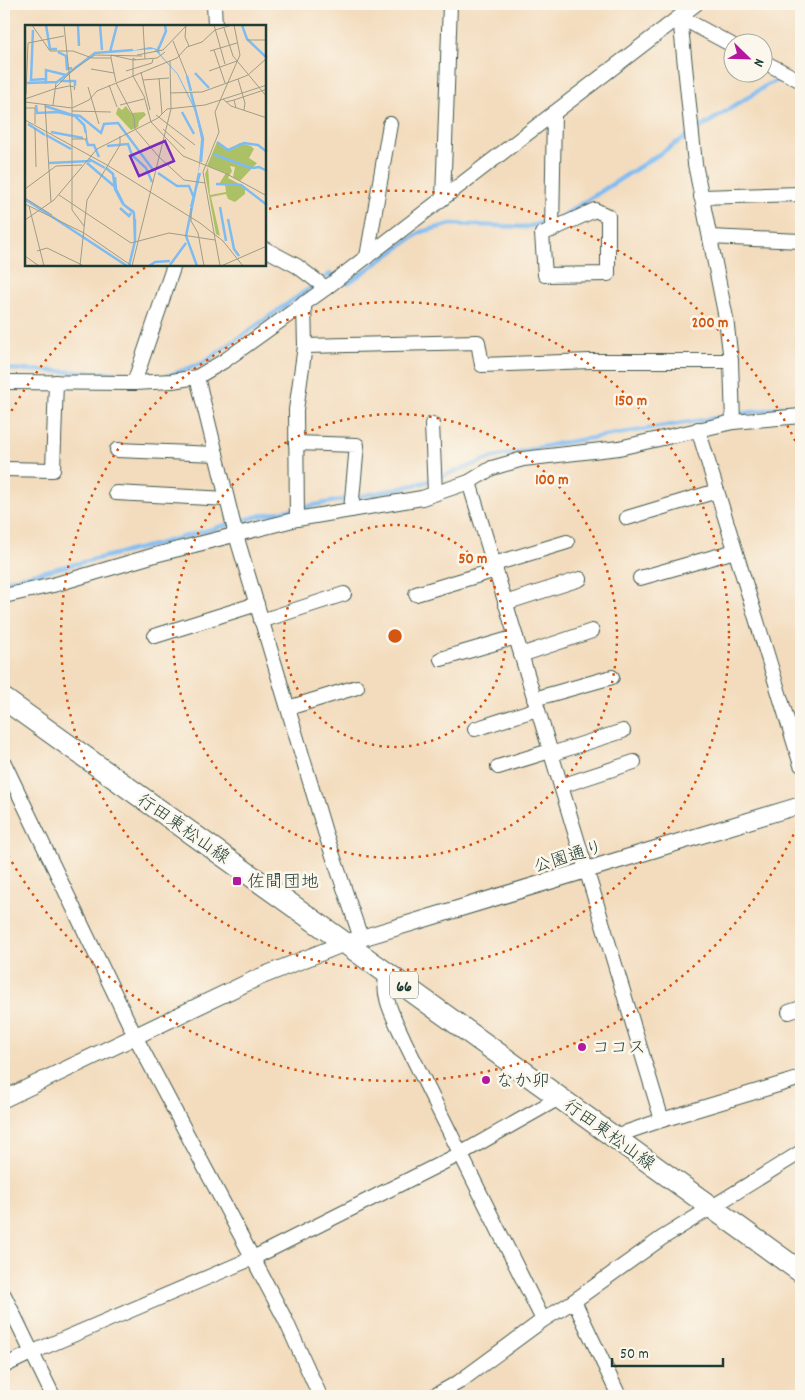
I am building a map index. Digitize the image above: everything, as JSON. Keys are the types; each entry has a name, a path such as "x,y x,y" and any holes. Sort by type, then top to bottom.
{"main road":[{"name":"行田東松山線","path":"4,700 353,940 387,972 801,1272"}],"street":[{"path":"214,4 215,25"},
{"path":"443,198 450,4"},
{"path":"4,382 134,382 172,381 197,377 224,361 327,287 696,4"},
{"path":"680,16 722,39"},
{"path":"680,16 693,144 726,318 731,360 733,422"},
{"path":"772,66 801,81"},
{"path":"552,230 554,113"},
{"path":"367,257 390,124"},
{"path":"702,197 801,194"},
{"path":"596,210 608,216 608,274 545,275 542,234 552,230 596,210"},
{"path":"710,237 801,241"},
{"path":"266,250 297,266 327,287"},
{"path":"134,382 174,266"},
{"path":"297,519 296,410 306,346 304,303"},
{"path":"306,346 478,342 482,365 590,361 731,360"},
{"path":"197,377 236,535 325,832 353,940"},
{"path":"4,469 53,470 56,382"},
{"path":"4,596 53,585 155,555 297,519 422,498 469,482 492,468 523,459 619,448 733,422 801,416"},
{"path":"432,424 434,493"},
{"path":"698,429 801,765"},
{"path":"296,443 357,445 350,510"},
{"path":"117,450 216,454"},
{"path":"469,482 662,1120"},
{"path":"627,518 717,491"},
{"path":"116,493 227,499"},
{"path":"416,594 567,542"},
{"path":"640,578 736,551"},
{"path":"505,603 580,579"},
{"path":"262,621 344,594"},
{"path":"154,636 256,604"},
{"path":"521,655 592,631"},
{"path":"441,659 516,637"},
{"path":"475,729 536,704 612,677"},
{"path":"288,708 357,687"},
{"path":"498,767 623,732"},
{"path":"561,786 634,762"},
{"path":"4,763 136,1036 285,1319 320,1396"},
{"name":"公園通り","path":"4,1099 258,978 353,940 586,872 801,805"},
{"path":"387,972 384,983 385,995 404,1040 542,1320"},
{"path":"616,1139 627,1132 662,1120 801,1078"},
{"path":"4,1366 253,1258 460,1154 559,1098"},
{"path":"434,1396 459,1382 542,1320 574,1301 662,1238 801,1152"},
{"path":"4,1295 53,1396"},
{"path":"574,1301 619,1396"}],"waterway":[{"path":"558,219 767,85 786,77"},
{"path":"167,376 203,363 330,274 348,283 421,232 451,224 526,227 550,221"},
{"path":"4,369 155,375"},
{"path":"4,581 154,545 259,516 426,482 494,457 561,443 801,404"}],"place":[{"name":"佐間団地","path":"237,881"},
{"name":"ココス","path":"582,1047"},
{"name":"なか卯","path":"486,1080"}]}
